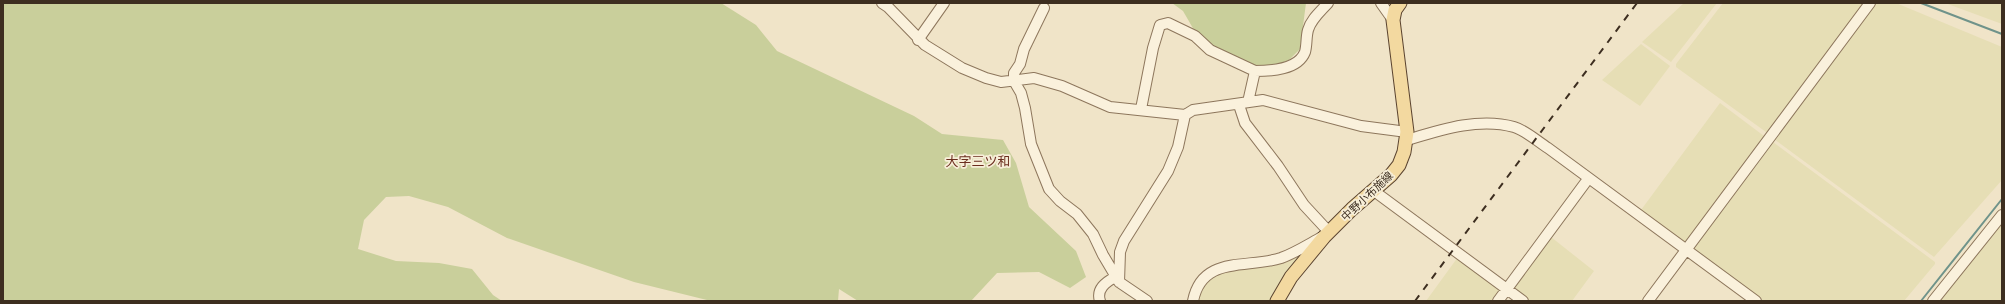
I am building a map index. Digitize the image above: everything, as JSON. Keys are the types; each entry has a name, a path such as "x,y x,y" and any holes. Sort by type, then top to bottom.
{"main road":[{"path":"1392,20 1395,10 1400,3"},
{"name":"中野小布施線","path":"1277,301 1291,277 1327,234 1352,209 1374,191 1399,165 1407,136 1392,20"}],"street":[{"path":"882,3 888,7 918,40 962,68 986,78 1001,82 1034,78 1048,81 1110,107 1141,109 1185,115 1193,110 1214,106 1244,104 1263,100 1361,126 1407,136 1472,124 1515,127 1548,148 1588,179 1756,301"},
{"path":"918,40 944,3"},
{"path":"1141,109 1153,48 1160,25 1168,23 1195,36 1210,50 1255,71 1277,70 1294,63 1305,53 1308,29 1312,20 1328,3"},
{"path":"1381,3 1392,20"},
{"path":"1648,301 1870,3"},
{"path":"1044,8 1024,48 1020,64 1014,73 1014,81 1021,92 1026,108 1031,144 1049,189 1060,201 1077,214 1093,234 1117,279 1147,301"},
{"path":"1193,301 1196,287 1205,275 1218,269 1281,258 1327,234 1304,205 1278,166 1245,123 1244,104 1255,71"},
{"path":"1117,279 1120,252 1124,241 1168,171 1178,147 1185,115"},
{"path":"1498,301 1588,179"},
{"path":"1374,191 1523,301"},
{"path":"1933,301 2002,215"},
{"path":"1100,301 1101,289 1104,283 1117,279"}],"shaded area":[{"path":"1684,3 1717,3 1671,62 1642,42"},
{"path":"1723,3 1866,3 1769,132 1766,132 1676,67 1676,64"},
{"path":"1874,3 1896,3 2002,47 2002,180 1934,257 1774,139"},
{"path":"1945,3 2002,3 2002,24"},
{"path":"1641,44 1670,66 1640,106 1602,80"},
{"path":"1720,103 1765,138 1687,243 1684,243 1641,210"},
{"path":"1773,142 1935,262 1935,264 1904,301 1762,301 1692,249"},
{"path":"2002,221 2002,301 1939,301"},
{"path":"1551,237 1594,271 1572,301 1531,301 1515,290 1515,286"},
{"path":"1310,247 1272,301 1197,301 1200,289 1207,279 1219,273"},
{"path":"1458,257 1500,287 1500,292 1493,301 1426,301"}],"green space":[{"path":"3,3 721,3 756,25 777,51 914,116 942,134 1003,140 1016,163 1029,207 1076,251 1086,277 1070,288 1039,272 997,273 971,301 858,301 839,289 838,301 711,301 634,282 507,238 448,207 409,196 386,197 364,220 358,249 396,261 439,263 472,269 493,295 502,301 3,301"},
{"path":"1172,3 1306,3 1300,49 1289,60 1276,65 1255,66 1215,47 1194,30 1183,11"}],"waterway":[{"path":"1921,3 2002,34"},
{"path":"1921,301 2002,199"}],"railway":[{"path":"1415,301 1637,3"}],"district":[{"name":"大字三ツ和","path":"978,161"}]}
